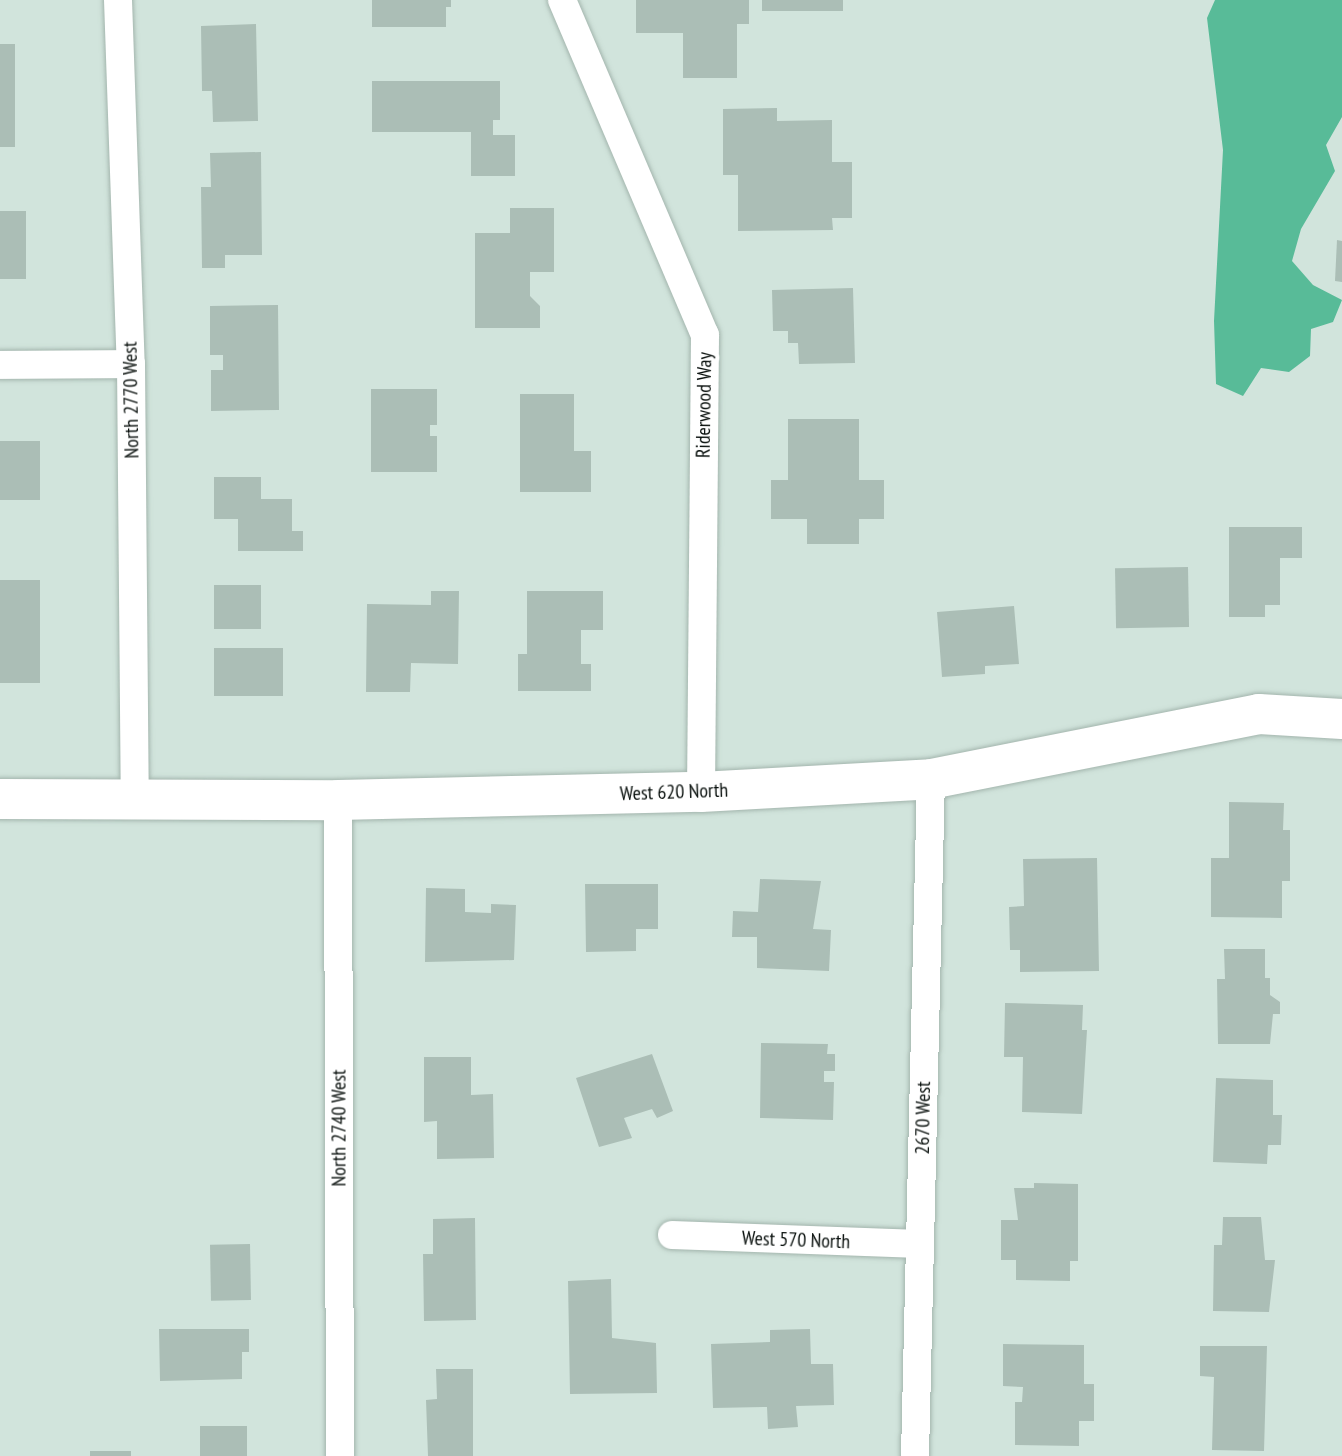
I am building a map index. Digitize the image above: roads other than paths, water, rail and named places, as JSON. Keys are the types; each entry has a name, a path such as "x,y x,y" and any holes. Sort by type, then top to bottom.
{"street":[{"name":"North 2770 West","path":"118,0 131,364 135,799"},
{"name":"Riderwood Way","path":"562,0 705,335 701,792"},
{"path":"0,365 131,364"},
{"name":"West 620 North","path":"0,799 338,800 701,792 931,779 1259,714 1342,719"},
{"name":"2670 West","path":"915,1456 931,779"},
{"name":"North 2740 West","path":"338,800 340,1456"},
{"name":"West 570 North","path":"672,1235 920,1244"}]}
